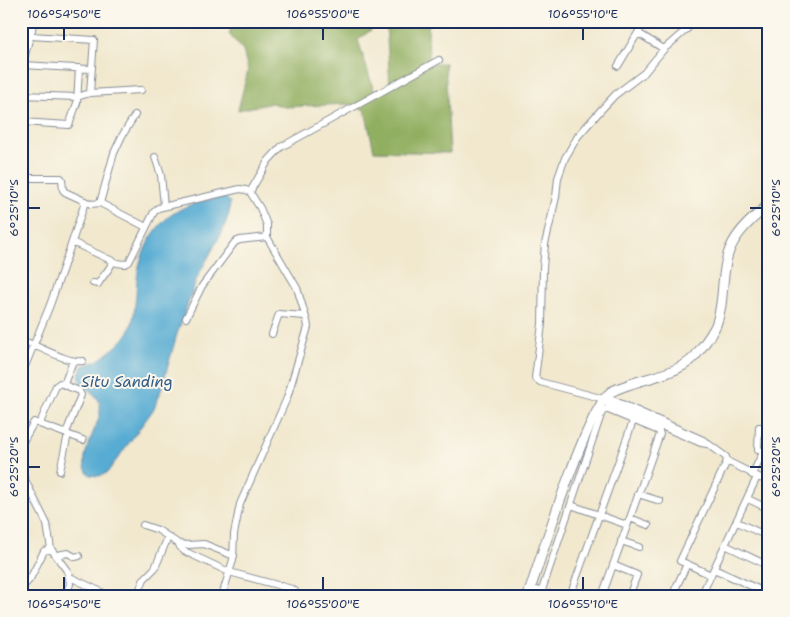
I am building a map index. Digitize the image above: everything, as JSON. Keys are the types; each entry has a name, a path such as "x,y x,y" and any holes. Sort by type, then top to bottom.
{"street":[{"path":"34,21 23,62 92,69"},
{"path":"618,66 645,21"},
{"path":"693,21 688,29 664,49 644,73 615,95 601,110 578,136 559,172 556,197 545,244 542,324 535,378 540,382 604,399 703,440 724,455 727,461 769,482"},
{"path":"21,25 31,33 94,40 90,93"},
{"path":"638,33 664,49"},
{"path":"250,192 268,161 281,147 439,60"},
{"path":"21,122 69,125 77,98 79,68"},
{"path":"21,95 77,98 90,93 141,90"},
{"path":"100,203 114,153 135,115"},
{"path":"155,157 161,175 164,206"},
{"path":"21,178 62,178 64,191 94,205 100,203 146,227"},
{"path":"72,242 113,261 122,264 129,262 154,212 164,206 240,189 246,190 250,192 260,208 268,237 297,288 308,327 287,398 240,504 234,534 234,556 222,596"},
{"path":"21,376 35,345 85,202"},
{"path":"556,596 530,592 543,550 595,414 604,399 623,387 676,368 697,355 715,326 720,309 728,253 742,231 769,205"},
{"path":"186,318 196,296 207,279 236,242 268,237"},
{"path":"93,282 98,284 102,276 110,270 113,261"},
{"path":"272,334 279,314 305,316"},
{"path":"21,340 73,361 82,361"},
{"path":"64,384 73,361"},
{"path":"40,423 56,386 60,383 79,391 81,395 67,434 60,471"},
{"path":"541,593 602,412 606,409 659,431 660,434 602,596"},
{"path":"570,596 633,421"},
{"path":"21,445 32,423 40,423 83,440"},
{"path":"711,596 702,594 748,499 754,476 766,451 758,450 759,428 769,428"},
{"path":"727,461 680,561 769,594"},
{"path":"21,472 47,524 51,549 66,568 70,577 70,584 65,596"},
{"path":"638,494 660,501"},
{"path":"748,499 769,509"},
{"path":"571,505 627,525"},
{"path":"630,518 648,525"},
{"path":"737,522 769,537"},
{"path":"143,525 158,530 179,544 204,544 234,556"},
{"path":"137,596 144,578 155,568 168,537"},
{"path":"621,541 638,547"},
{"path":"179,544 184,551 229,572 292,589 295,591 296,596"},
{"path":"725,546 769,566"},
{"path":"21,589 34,573 44,551 51,549"},
{"path":"57,555 68,552 75,557 79,556"},
{"path":"672,596 687,564"},
{"path":"613,565 636,574 629,596"},
{"path":"70,577 110,596"}],"green space":[{"path":"234,21 372,21 372,29 358,40 374,91 390,87 386,21 428,21 429,64 445,63 450,153 374,151 365,110 346,104 285,107 272,103 238,110 248,70 243,50 229,34"}],"water":[{"name":"Situ Sanding","path":"225,197 230,202 229,213 223,230 197,278 177,334 159,397 153,410 107,473 99,476 90,475 86,469 86,454 100,412 100,404 93,393 80,381 79,374 82,366 93,363 103,357 119,344 128,333 133,319 139,266 156,230 174,213 192,204"}]}
